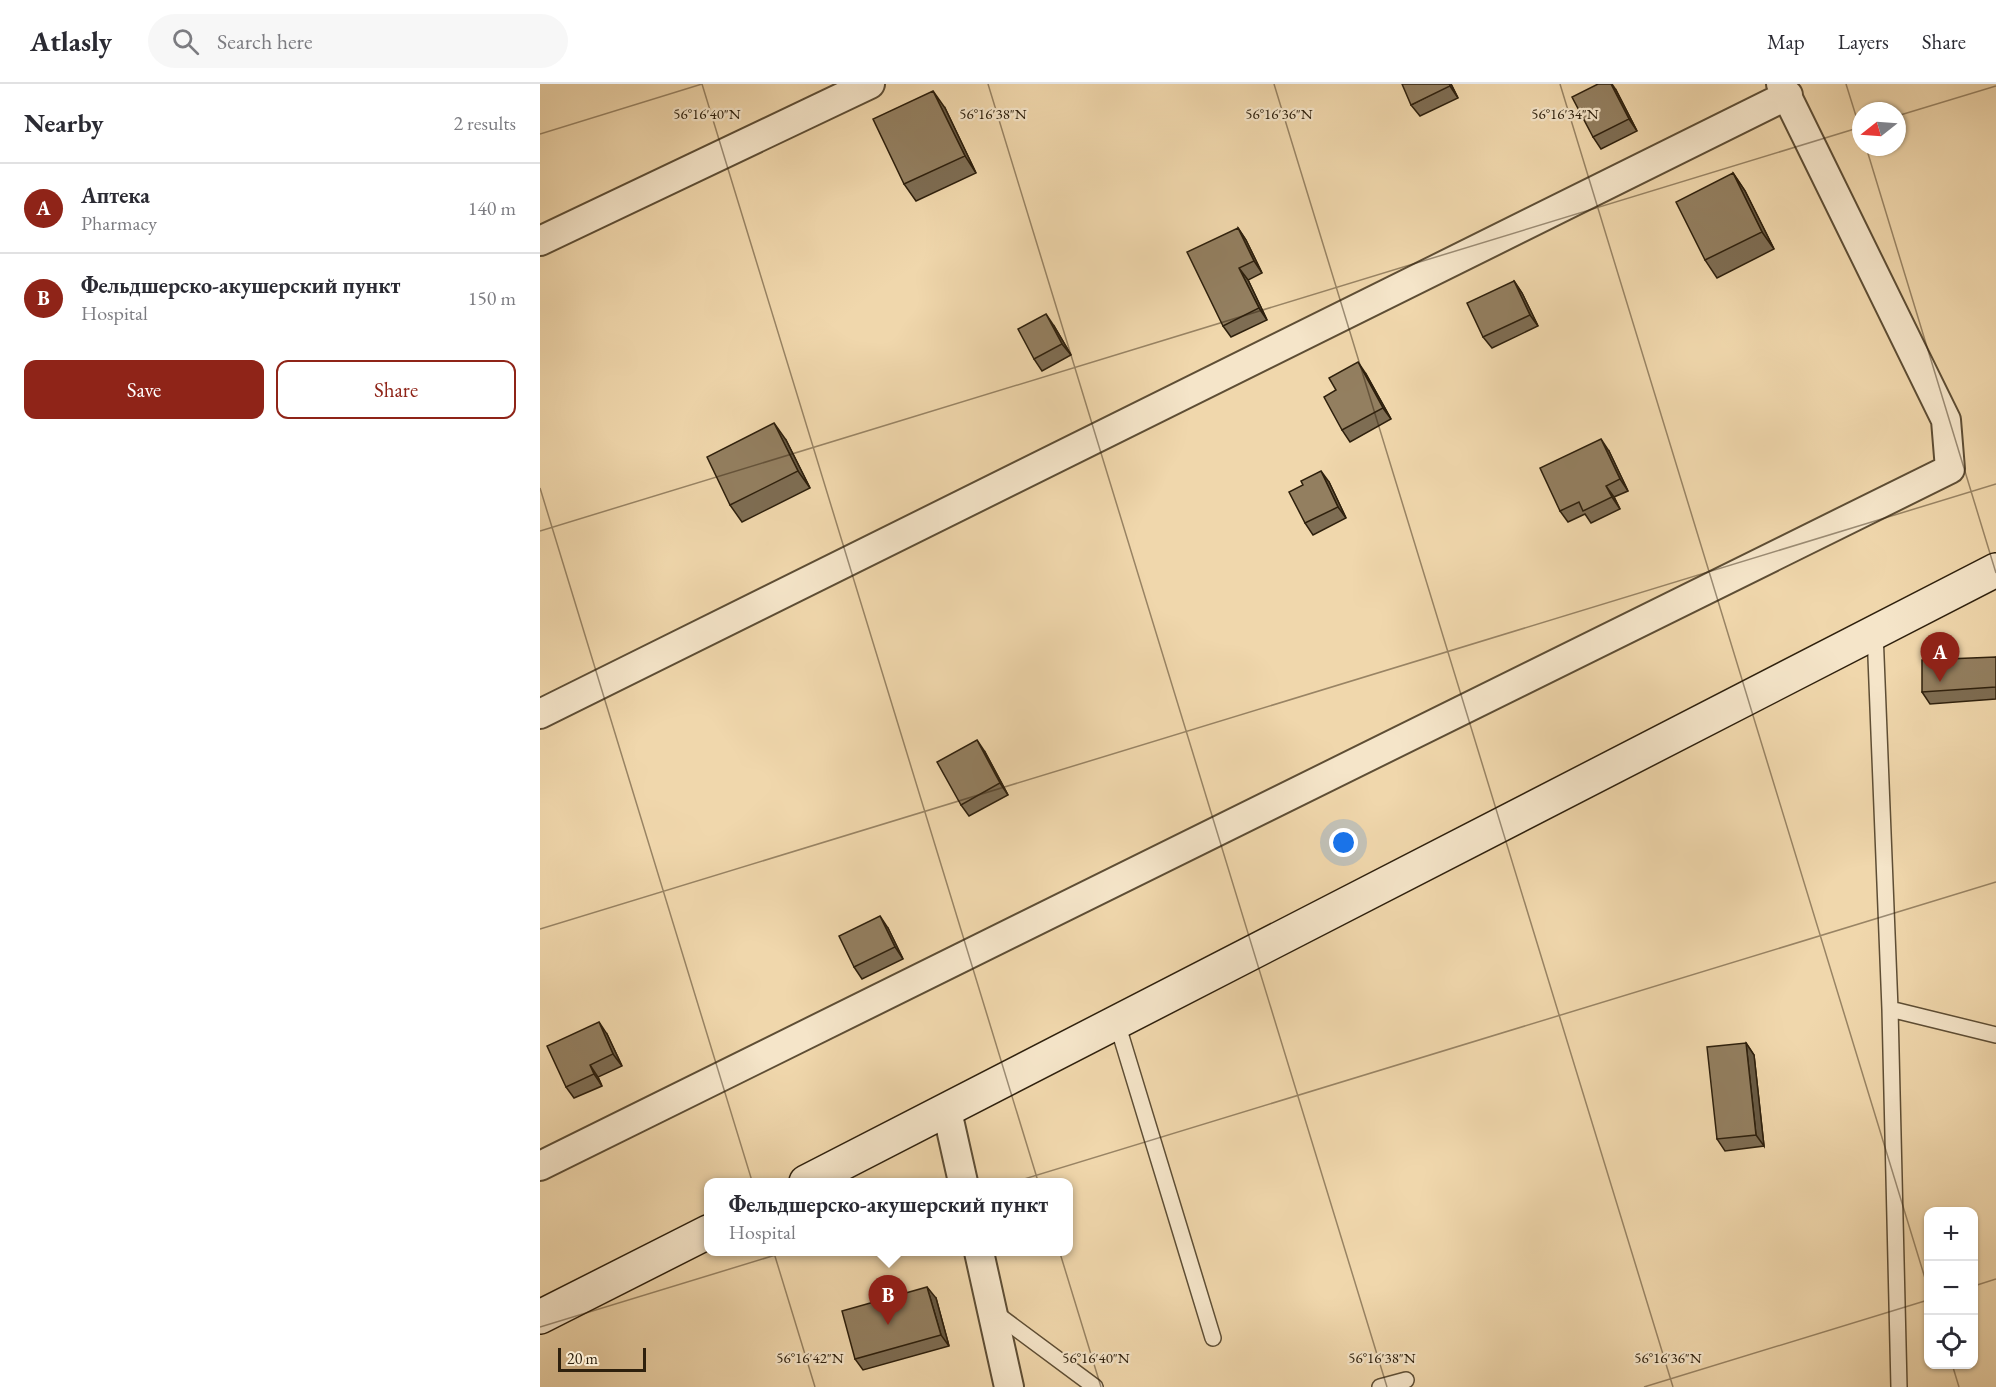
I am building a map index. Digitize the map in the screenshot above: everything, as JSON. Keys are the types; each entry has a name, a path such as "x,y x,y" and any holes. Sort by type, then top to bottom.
{"main road":[{"path":"814,1178 1996,570"},
{"path":"540,1317 704,1234"}],"street":[{"path":"540,241 870,84"},
{"path":"540,714 1784,89 1946,420 1950,470 540,1166"},
{"path":"947,1111 962,1178"},
{"path":"980,1256 1009,1387"}],"lane":[{"path":"1875,632 1890,1009 1899,1387"},
{"path":"1890,1009 1996,1035"},
{"path":"1117,1023 1213,1338"},
{"path":"992,1310 1095,1387"},
{"path":"1380,1387 1406,1380"}],"building":[{"path":"1402,84 1449,84 1450,86 1411,105"},
{"path":"1598,84 1611,84 1629,119 1593,137 1572,97"},
{"path":"933,91 965,156 904,184 873,119"},
{"path":"1733,173 1762,232 1705,260 1676,202"},
{"path":"1238,228 1254,261 1239,268 1259,308 1223,326 1187,252"},
{"path":"1514,281 1530,315 1483,337 1467,303"},
{"path":"1046,314 1062,344 1034,359 1018,329"},
{"path":"1358,362 1383,408 1342,430 1324,397 1336,390 1329,378"},
{"path":"774,423 798,471 730,505 707,457"},
{"path":"1601,439 1620,479 1606,486 1612,497 1583,511 1579,502 1560,511 1540,468"},
{"path":"1321,471 1338,507 1305,523 1289,492 1303,485 1301,481"},
{"path":"1996,657 1996,687 1922,692 1922,660"},
{"path":"977,740 1000,783 961,805 937,762"},
{"path":"880,916 895,947 854,967 839,936"},
{"path":"599,1022 613,1054 590,1065 594,1074 566,1087 547,1046"},
{"path":"1746,1043 1756,1135 1717,1139 1707,1047"},
{"path":"927,1287 941,1335 855,1359 842,1311"}],"place":[{"name":"Аптека","path":"1940,682"},
{"name":"Фельдшерско-акушерский пункт","path":"888,1325"}]}
